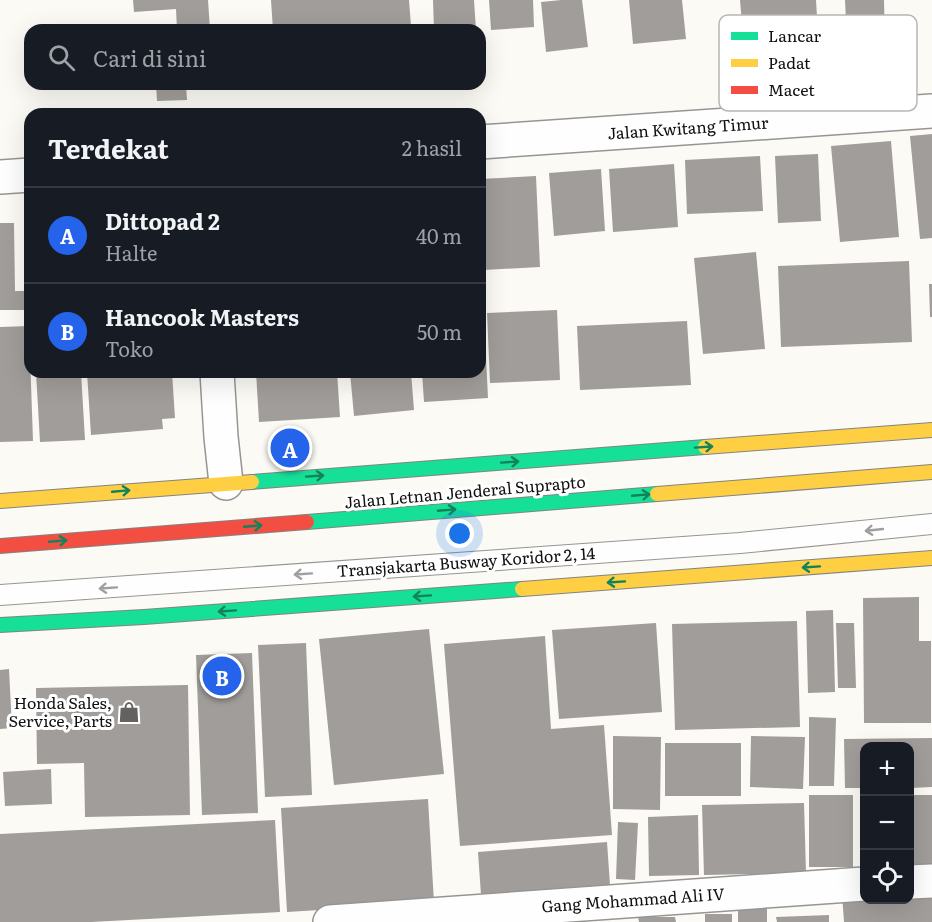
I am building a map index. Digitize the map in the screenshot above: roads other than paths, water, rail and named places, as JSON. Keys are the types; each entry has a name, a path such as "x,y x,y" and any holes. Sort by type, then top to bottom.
{"main road":[{"name":"Jalan Letnan Jenderal Suprapto","path":"0,501 932,430"},
{"name":"Jalan Letnan Jenderal Suprapto","path":"0,546 932,472"},
{"path":"0,625 144,617 932,558"}],"street":[{"name":"Jalan Kwitang Timur","path":"486,142 932,111"},
{"path":"0,177 24,175"},
{"path":"217,378 226,483"},
{"path":"914,882 932,881"},
{"name":"Gang Mohammad Ali IV","path":"330,922 689,909 860,885"}],"lane":[{"name":"Transjakarta Busway Koridor 2, 14","path":"0,595 740,543 932,524"}],"place":[{"name":"Dittopad 2","path":"290,448"},
{"name":"Hancook Masters","path":"222,676"},
{"name":"Honda Sales, Service, Parts","path":"129,712"}]}
